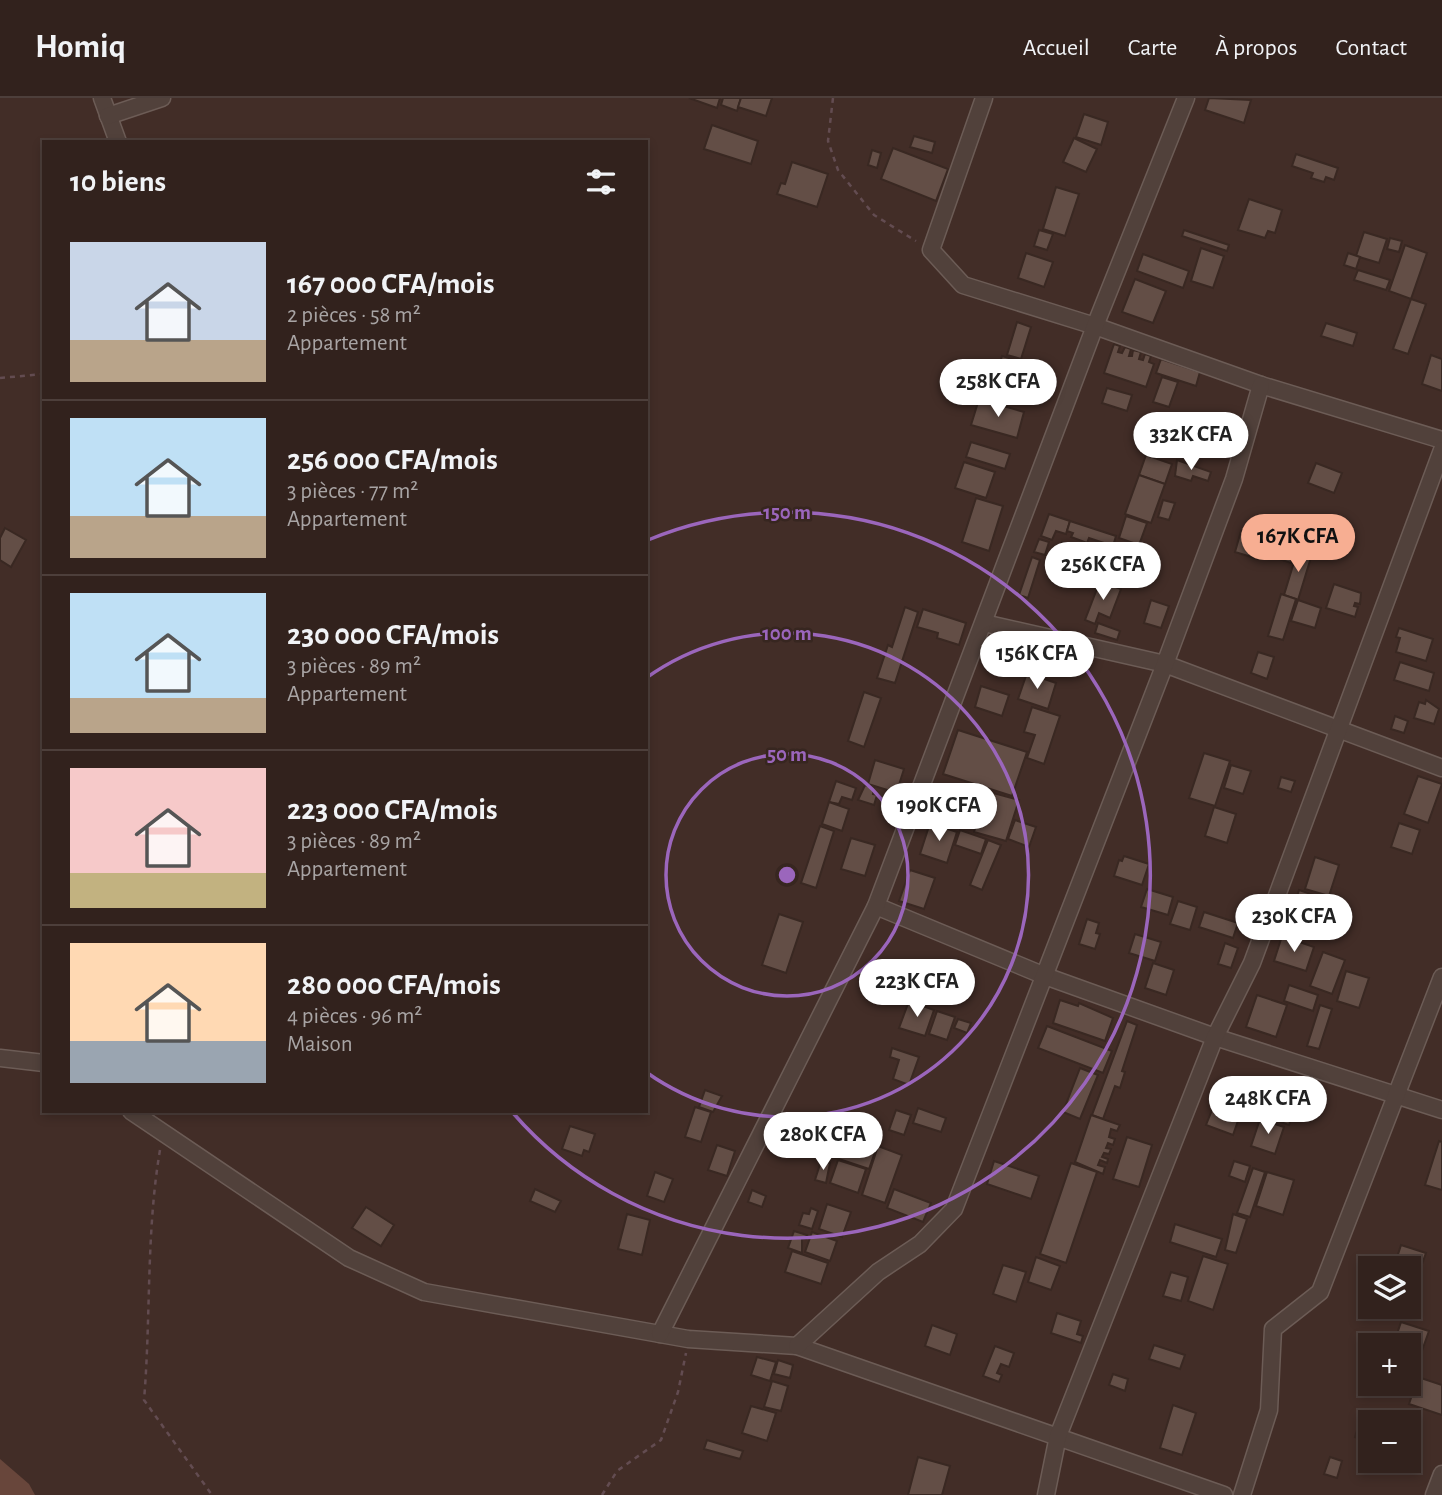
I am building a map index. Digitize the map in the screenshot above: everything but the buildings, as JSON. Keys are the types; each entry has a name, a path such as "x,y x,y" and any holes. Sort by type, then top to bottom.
{"street":[{"path":"103,98 117,140"},
{"path":"108,116 162,98"},
{"path":"984,98 930,250 963,285 1095,326 1261,385 1442,439"},
{"path":"660,1334 876,906 1095,326 1186,98"},
{"path":"797,1346 878,1272 920,1244 954,1209 1234,479 1261,385"},
{"path":"1046,1495 1058,1436 1214,1037 1252,963 1337,727 1442,450"},
{"path":"984,623 1165,664 1442,768"},
{"path":"876,906 1045,976 1214,1037 1442,1110"},
{"path":"1242,1495 1269,1410 1273,1329 1320,1292 1398,1096 1442,976"},
{"path":"0,1058 42,1063"},
{"path":"134,1113 349,1258 424,1292 688,1339 797,1346 1224,1495"},
{"path":"1434,1495 1442,1474"}],"path":[{"path":"833,98 828,141 838,170 874,215 930,250"},
{"path":"0,378 42,374"},
{"path":"163,1133 152,1198 150,1331 144,1400 212,1495"},
{"path":"602,1495 617,1471 661,1440 678,1392 688,1339"}],"shaded area":[{"path":"0,1459 29,1484 35,1495 0,1495"}]}
